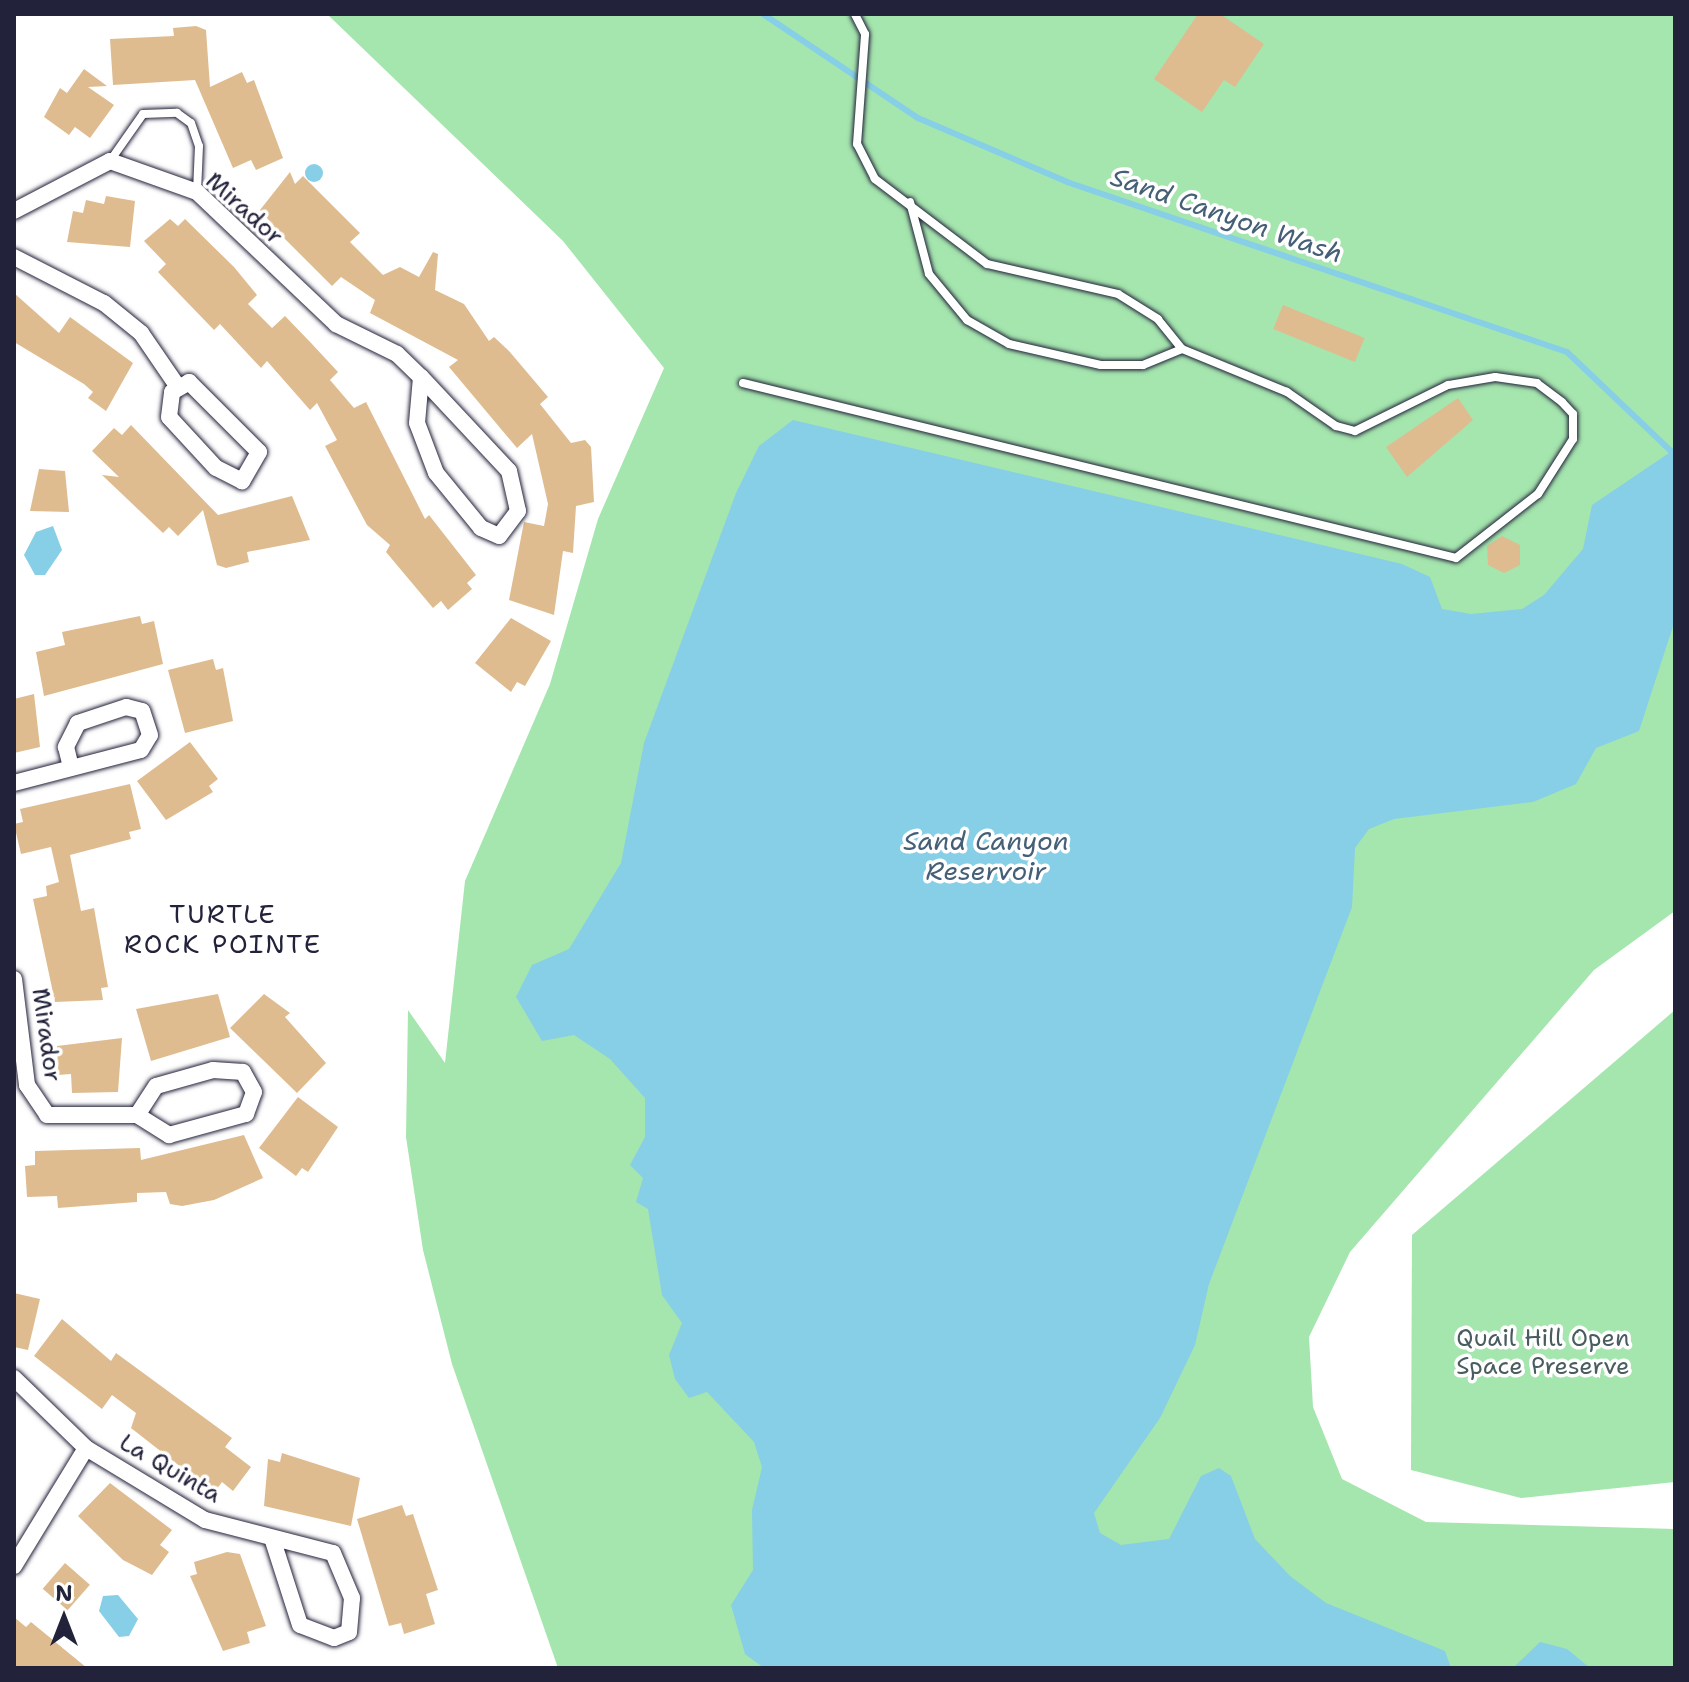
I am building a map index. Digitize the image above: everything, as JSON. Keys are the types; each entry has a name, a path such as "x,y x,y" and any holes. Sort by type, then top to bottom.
{"street":[{"name":"Mirador","path":"110,161 197,192 325,315 397,354 421,377 517,483 518,511 499,536 481,528 436,473 417,423 421,377"},
{"path":"14,211 110,161"},
{"path":"14,257 104,303 141,333 178,387"},
{"path":"178,387 199,387 259,452 248,477 238,482 224,475 169,417 166,404 178,387"},
{"path":"14,783 141,750 150,735 142,711 126,707 78,723 66,747 71,767"},
{"name":"Mirador","path":"14,979 31,1098 63,1119 137,1115"},
{"path":"213,1070 243,1072 254,1092 246,1114 169,1135 137,1115 156,1086 213,1070"},
{"path":"14,1378 86,1448"},
{"name":"La Quinta","path":"14,1566 86,1448 205,1520 273,1541 333,1553 352,1598 349,1632 334,1638 300,1625 273,1541"}],"lane":[{"path":"743,383 1456,558 1538,494 1573,439 1573,414 1537,383 1495,377 1448,385 1355,431 1287,392 1182,349 1158,319 1118,294 987,264 910,201 875,179 857,144 855,113 865,34 855,14"},
{"path":"110,161 143,114 177,113 191,123 199,146 197,192"},
{"path":"910,201 929,274 967,320 1009,344 1101,365 1143,365 1182,349"}],"green space":[{"path":"327,14 1675,14 1675,911 1594,970 1350,1252 1309,1337 1313,1407 1342,1479 1426,1522 1675,1529 1675,1668 558,1668 452,1364 423,1250 406,1137 408,1010 445,1063 465,881 550,684 598,519 664,368 563,241"},
{"name":"Quail Hill Open Space Preserve","path":"1675,1010 1675,1482 1521,1498 1411,1470 1412,1235"}],"water":[{"path":"310,164 318,164 323,173 321,180 310,182 305,177 305,169"},
{"name":"Sand Canyon Reservoir","path":"793,420 1402,564 1430,577 1442,609 1471,614 1522,609 1544,595 1583,549 1592,505 1675,449 1675,620 1639,731 1596,748 1576,784 1533,802 1394,819 1369,829 1355,848 1352,907 1209,1284 1195,1345 1160,1418 1094,1513 1100,1533 1121,1545 1169,1539 1201,1476 1219,1468 1231,1476 1255,1539 1290,1576 1326,1603 1445,1651 1451,1668 764,1668 745,1654 731,1605 753,1570 752,1510 762,1467 754,1442 707,1392 689,1398 675,1379 669,1355 682,1323 662,1295 648,1209 636,1202 643,1178 630,1165 645,1137 645,1098 610,1059 574,1035 542,1041 516,997 532,965 569,949 621,863 644,743 736,493 759,446"},
{"path":"53,526 62,550 45,575 35,575 24,555 36,532"},
{"path":"118,1595 138,1619 129,1636 119,1637 99,1611 103,1596"},
{"path":"1540,1642 1567,1649 1590,1668 1513,1668"}],"building":[{"path":"1198,14 1220,14 1264,44 1235,87 1224,80 1202,112 1154,79"},
{"path":"196,26 206,30 210,87 242,72 247,83 254,80 283,158 256,170 251,160 233,168 195,80 113,85 110,39 174,36 173,28"},
{"path":"84,69 107,86 88,87 114,105 90,138 75,127 69,135 44,117 60,88 67,93"},
{"path":"290,172 295,184 303,176 360,233 350,242 383,275 400,267 419,277 433,252 438,254 435,290 464,304 489,341 494,337 509,351 548,397 540,404 571,443 585,440 591,447 594,502 576,506 573,553 563,551 554,615 509,600 524,522 544,526 548,504 532,434 517,448 449,367 458,360 370,313 375,300 341,277 332,286 284,238 260,210"},
{"path":"106,196 135,201 130,247 67,242 73,211 83,213 86,200 104,204"},
{"path":"170,219 178,226 185,219 234,267 257,295 248,304 272,328 285,316 338,372 330,380 354,408 366,402 425,519 429,515 476,575 467,583 472,589 448,610 441,601 433,608 386,552 390,545 367,525 325,446 337,440 317,403 310,410 267,361 261,368 220,324 214,330 158,272 166,264 144,241"},
{"path":"14,293 59,333 70,317 133,363 106,411 88,398 93,392 84,384 14,342"},
{"path":"1283,305 1365,338 1355,362 1273,329"},
{"path":"1458,398 1473,420 1407,477 1386,447"},
{"path":"131,425 218,515 292,496 310,540 247,552 249,562 226,568 217,565 203,510 178,536 169,527 163,533 102,475 119,477 92,451 114,428 122,435"},
{"path":"39,469 65,471 69,512 30,511"},
{"path":"1502,536 1520,545 1520,565 1504,573 1488,565 1487,546"},
{"path":"140,616 142,624 154,621 163,664 44,696 36,652 65,645 62,632"},
{"path":"511,618 551,641 525,686 517,682 511,692 475,663"},
{"path":"213,659 216,670 223,668 233,721 185,733 168,670"},
{"path":"34,694 40,747 14,753 14,699"},
{"path":"190,742 218,779 209,786 213,792 166,820 137,781"},
{"path":"130,784 141,829 129,832 131,839 70,855 81,911 94,908 108,987 101,988 103,1000 55,1002 33,899 47,896 46,886 59,882 51,847 21,854 14,824 23,822 20,809"},
{"path":"218,994 230,1037 151,1061 136,1009"},
{"path":"264,994 290,1013 285,1017 326,1063 297,1093 230,1028"},
{"path":"122,1038 118,1092 72,1093 71,1074 58,1075 57,1046"},
{"path":"298,1097 338,1127 308,1172 302,1168 296,1176 259,1148"},
{"path":"244,1135 263,1178 214,1200 182,1206 170,1204 166,1192 137,1193 137,1202 58,1208 57,1196 27,1197 25,1166 35,1165 35,1151 140,1148 141,1160"},
{"path":"14,1293 40,1299 28,1350 14,1347"},
{"path":"62,1319 111,1361 116,1353 232,1438 225,1447 251,1467 233,1491 222,1482 214,1493 131,1428 136,1413 112,1395 102,1409 34,1356"},
{"path":"282,1453 360,1478 351,1526 264,1506 268,1459 280,1462"},
{"path":"110,1483 172,1530 160,1545 169,1552 152,1575 123,1560 78,1516"},
{"path":"402,1505 406,1516 413,1514 438,1590 426,1594 435,1624 404,1634 401,1623 389,1626 357,1519"},
{"path":"227,1552 240,1554 266,1626 247,1632 250,1643 223,1651 190,1576 197,1574 194,1562"},
{"path":"65,1563 90,1585 68,1610 43,1589"},
{"path":"14,1617 26,1627 31,1622 87,1668 14,1668"}],"waterway":[{"name":"Sand Canyon Wash","path":"763,14 918,118 1067,182 1567,352 1671,451 1671,459"}],"district":[{"name":"TURTLE ROCK POINTE","path":"223,929"}]}
